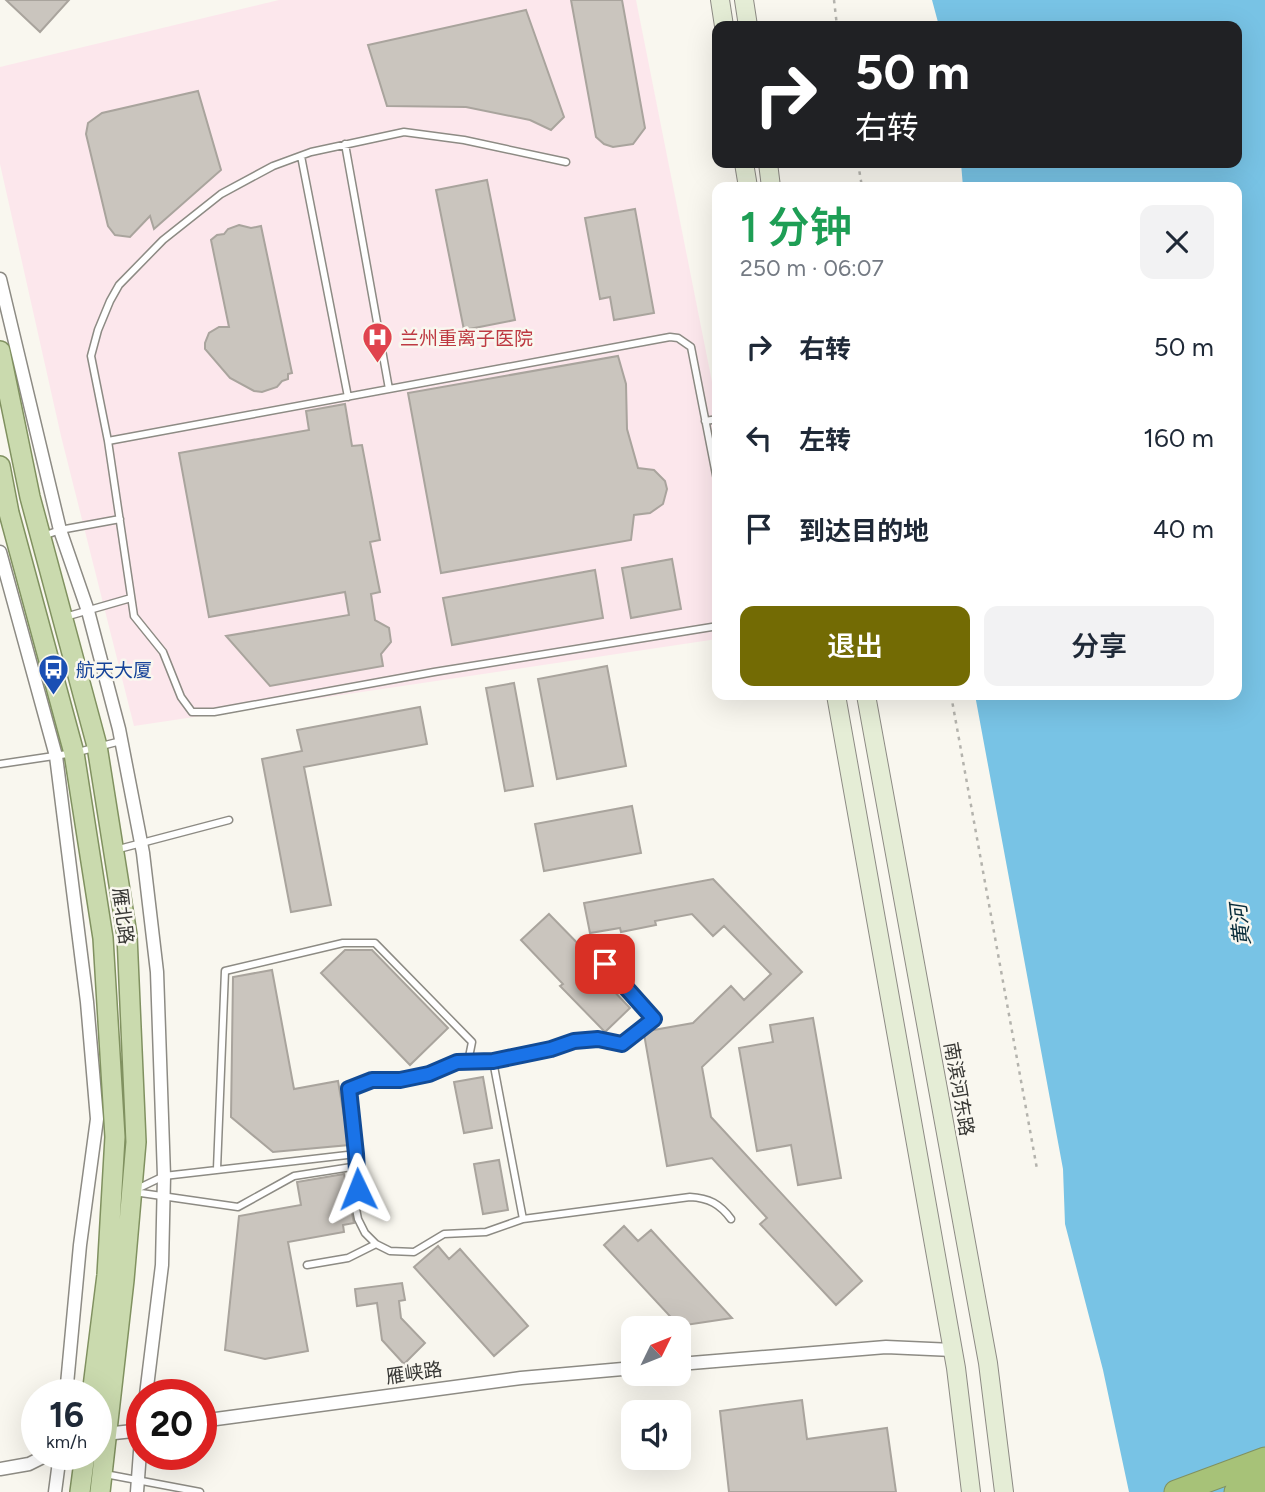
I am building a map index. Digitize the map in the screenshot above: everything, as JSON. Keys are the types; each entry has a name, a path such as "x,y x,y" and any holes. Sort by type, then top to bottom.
{"highway":[{"path":"1176,1492 1265,1459"},
{"path":"1236,1492 1265,1482"}],"main road":[{"path":"720,0 723,21"},
{"path":"744,0 747,21"},
{"name":"雁北路","path":"0,351 30,497 97,746 127,935 136,1142 124,1280 109,1379"},
{"name":"雁北路","path":"0,466 65,754 103,938 115,1137 107,1275 94,1379"},
{"path":"837,700 953,1350 971,1492"},
{"name":"南滨河东路","path":"867,700 979,1314 995,1413 1003,1492"},
{"path":"947,1319 979,1314"},
{"path":"80,1492 83,1470"}],"street":[{"path":"0,279 60,530 88,611 121,741 141,842 157,972 164,1176 162,1265 148,1379"},
{"path":"0,552 65,754 97,1119 80,1245 67,1379"},
{"path":"691,1363 886,1346 953,1350"},
{"name":"雁峡路","path":"217,1419 521,1378 621,1369"},
{"path":"0,1469 21,1465"},
{"path":"55,1492 58,1470"}],"lane":[{"path":"566,162 464,140 404,132 300,156 273,166 221,194 163,240 119,285 102,321 91,356 108,441 134,616 163,652 181,697 192,712 214,712 434,672 712,627"},
{"path":"345,144 389,389"},
{"path":"300,156 348,397"},
{"path":"108,441 670,337 678,338 691,346 712,449"},
{"path":"705,421 712,420"},
{"path":"41,537 60,530 120,519"},
{"path":"63,618 131,598"},
{"path":"0,764 65,754 121,741"},
{"path":"114,850 229,820"},
{"path":"217,1169 225,971 343,943 374,943 472,1042 468,1062"},
{"path":"588,946 654,1019 622,1044 598,1039 574,1041 551,1049 493,1061 457,1062 429,1074 400,1080 372,1080 349,1089 358,1166 355,1204 365,1233 376,1244 390,1251 414,1252 444,1234 486,1232 523,1219 690,1197 702,1197 714,1202 724,1209 731,1219"},
{"path":"493,1061 523,1219"},
{"path":"132,1191 164,1176 356,1154"},
{"path":"132,1191 238,1207 294,1176 358,1166"},
{"path":"307,1265 348,1258 376,1244"},
{"path":"101,1483 200,1492"}],"path":[{"path":"834,0 837,21"},
{"path":"952,700 1037,1169"}],"shaded area":[{"name":"兰州重离子医院","path":"279,0 636,0 712,382 712,640 134,726 61,436 0,164 0,67"}],"water":[{"name":"黄河","path":"932,0 1265,0 1265,1492 1129,1492 1103,1370 1065,1224 1063,1169 976,700 1242,700 1242,182 963,182 961,168 1242,168 1242,21 938,21"}],"building":[{"path":"6,0 69,0 40,32"},
{"path":"571,0 622,0 645,128 633,144 613,147 596,137"},
{"path":"526,10 564,117 551,130 530,120 466,107 387,106 368,45"},
{"path":"198,91 221,170 154,229 150,216 130,237 115,235 108,226 86,134 88,123 102,113"},
{"path":"487,180 515,320 464,330 436,190"},
{"path":"635,209 654,313 614,320 610,297 600,299 585,218"},
{"path":"239,225 251,228 261,226 292,373 277,387 262,392 254,391 230,378 205,349 209,333 219,327 229,327 211,240"},
{"path":"618,356 626,384 627,429 638,468 654,470 665,481 667,489 663,504 650,513 634,515 631,540 441,573 408,393"},
{"path":"345,404 352,446 362,445 380,540 370,542 380,592 371,594 375,620 389,628 391,642 381,654 383,666 270,686 226,636 349,615 345,592 209,617 179,453 309,430 306,411"},
{"path":"672,559 681,609 631,618 622,568"},
{"path":"595,570 603,618 452,645 443,598"},
{"path":"607,666 626,766 557,779 538,679"},
{"path":"514,683 533,786 505,791 486,688"},
{"path":"420,707 427,744 304,767 331,905 291,912 262,759 302,751 297,730"},
{"path":"632,806 641,853 544,871 535,824"},
{"path":"713,879 802,972 702,1067 711,1117 862,1281 836,1305 760,1224 767,1218 712,1158 667,1166 644,1034 693,1023 731,986 744,1000 771,974 724,926 713,936 692,914 655,921 656,925 621,932 620,928 590,933 584,903"},
{"path":"549,914 591,957 586,962 630,1008 605,1032 560,986 563,984 521,940"},
{"path":"345,950 372,950 448,1028 410,1065 321,973"},
{"path":"272,970 294,1089 338,1081 349,1145 273,1152 231,1117 233,977"},
{"path":"813,1018 841,1178 798,1185 791,1145 757,1151 739,1048 773,1042 770,1025"},
{"path":"483,1077 492,1128 464,1133 454,1082"},
{"path":"499,1160 508,1210 483,1214 474,1164"},
{"path":"344,1174 354,1223 343,1225 344,1232 288,1242 308,1351 265,1359 225,1350 239,1216 301,1205 297,1182"},
{"path":"624,1226 638,1241 651,1230 732,1318 691,1324 691,1316 670,1316 604,1245"},
{"path":"438,1246 449,1259 460,1249 528,1326 494,1356 414,1267"},
{"path":"402,1283 405,1300 399,1301 401,1318 425,1343 404,1364 382,1340 377,1303 357,1306 355,1289"},
{"path":"802,1400 807,1439 887,1428 896,1492 729,1492 720,1411"}],"place":[{"name":"兰州重离子医院","path":"377,365"},
{"name":"航天大厦","path":"53,697"}],"route":[{"path":"358,1189 349,1089 372,1080 400,1080 429,1074 457,1062 493,1061 551,1049 574,1041 598,1039 622,1044 654,1019 605,964"}]}
